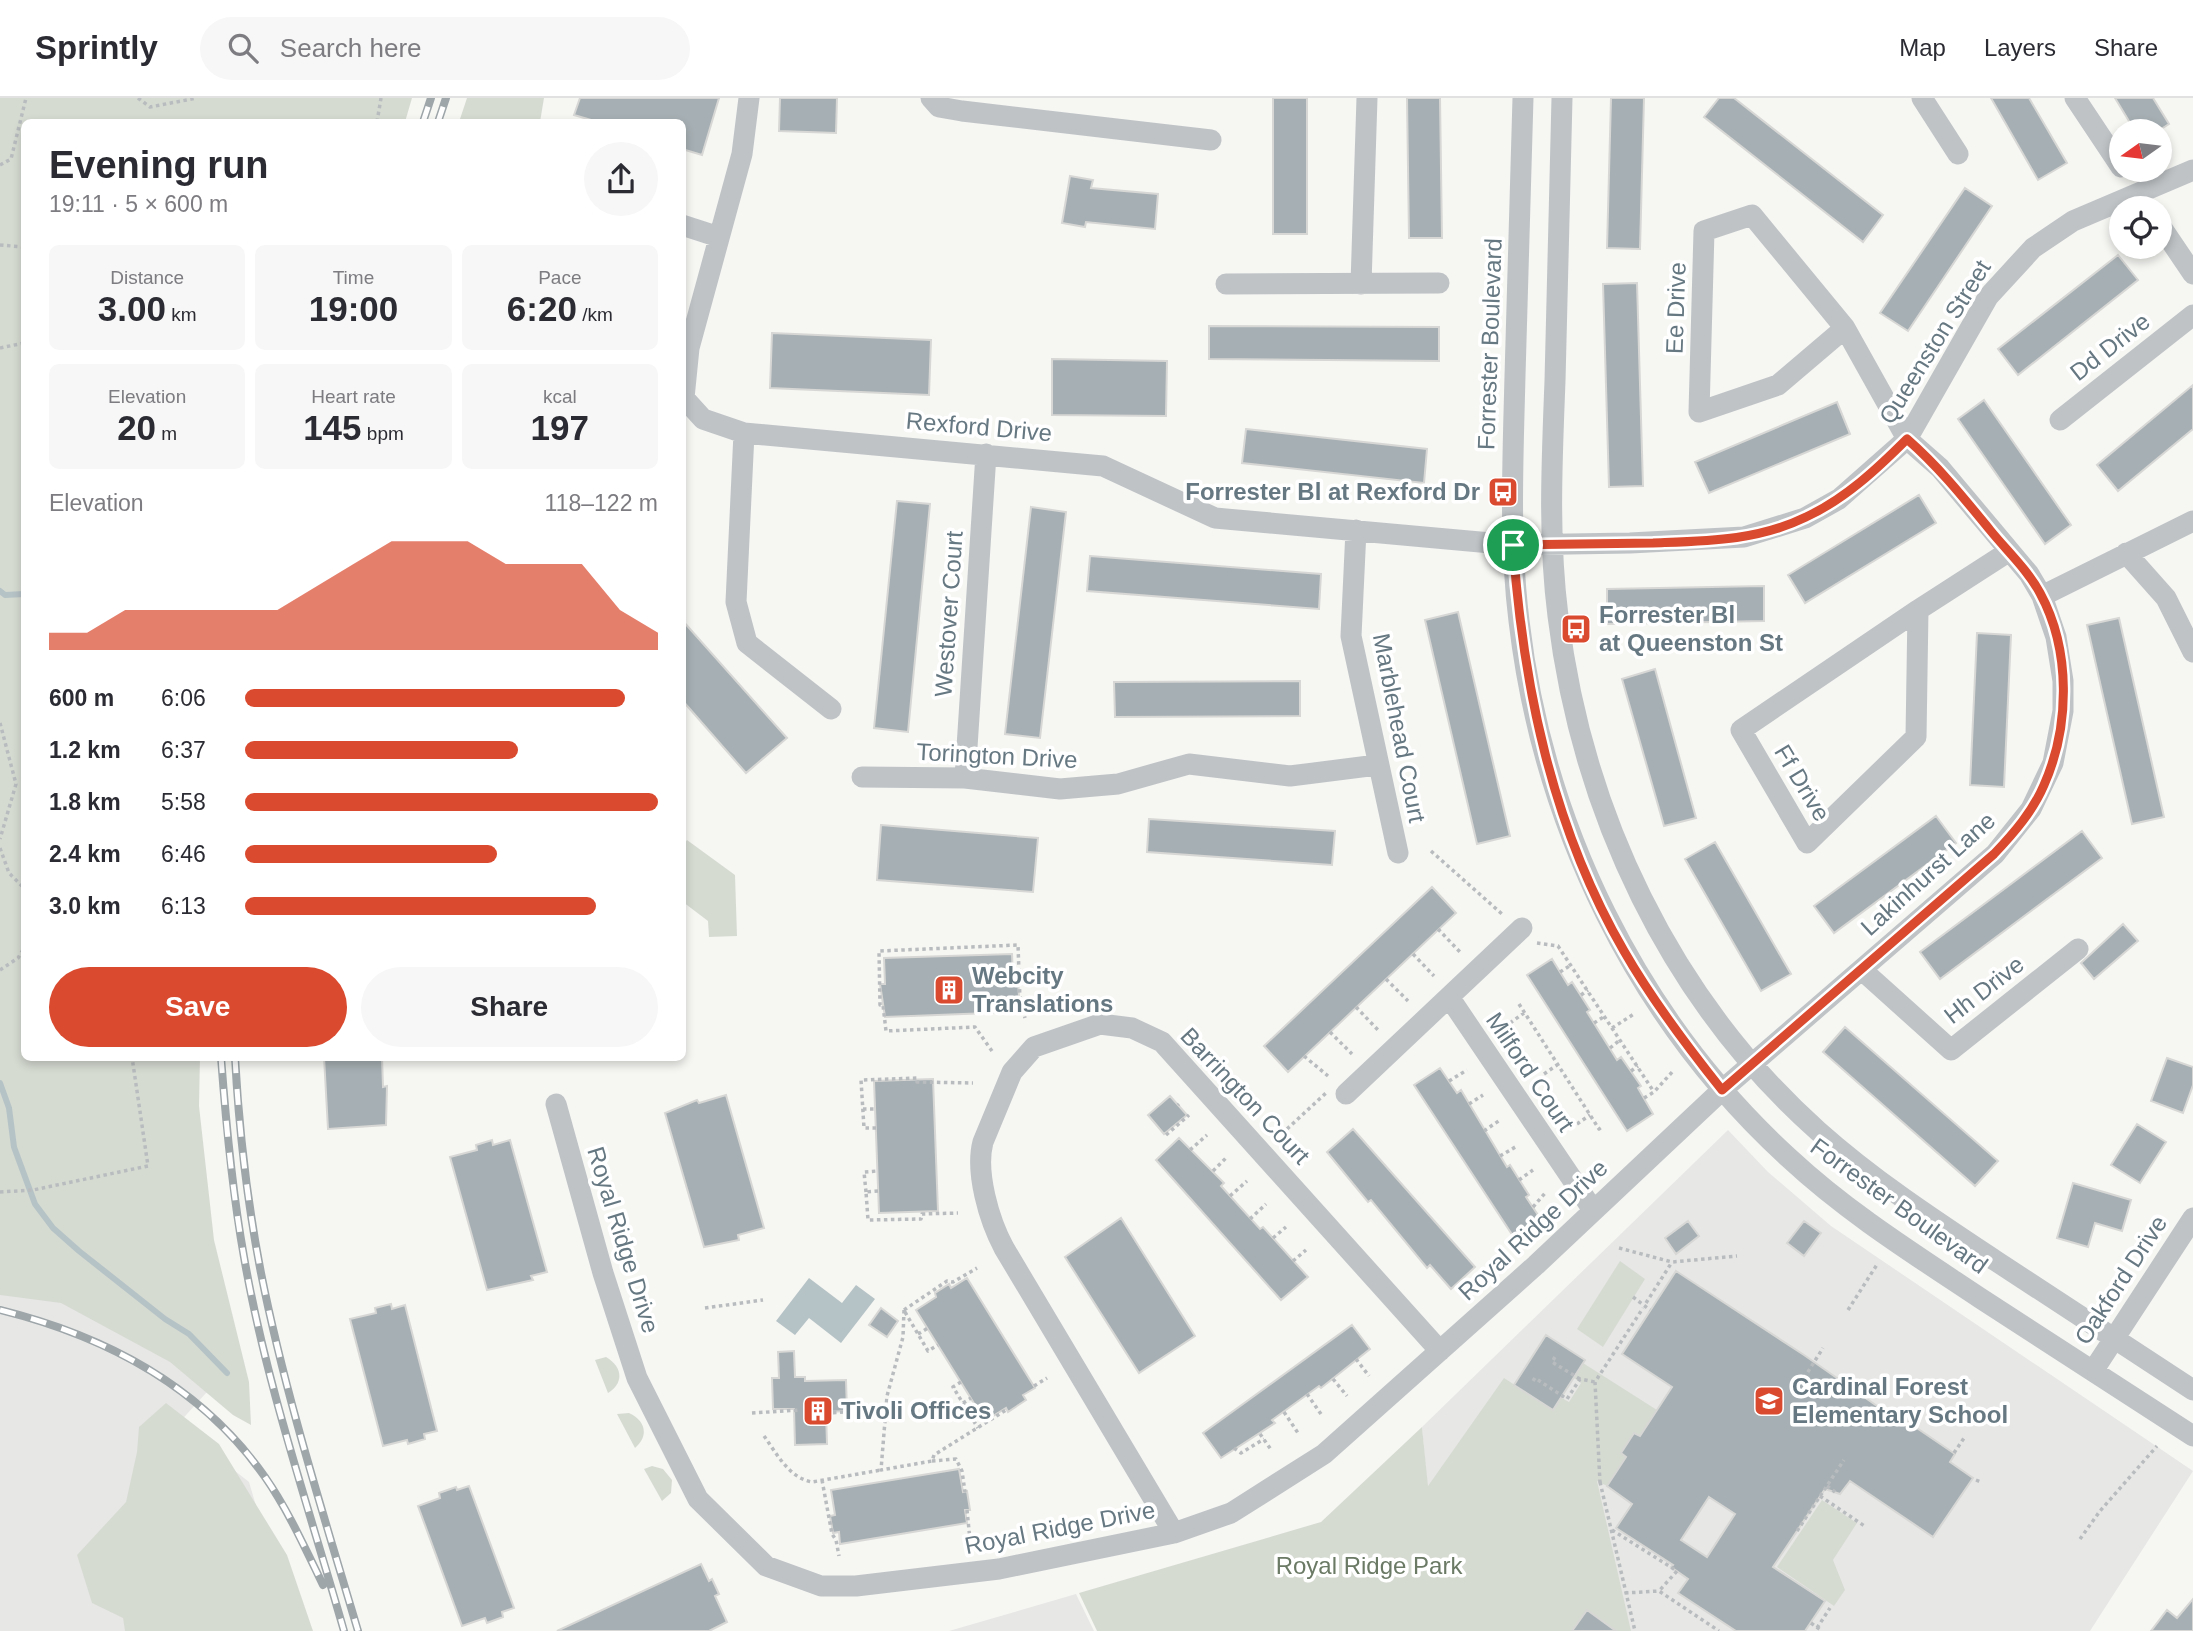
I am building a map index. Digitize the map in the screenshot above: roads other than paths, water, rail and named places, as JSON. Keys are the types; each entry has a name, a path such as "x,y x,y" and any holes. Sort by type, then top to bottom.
{"street":[{"path":"686,373 688,348 742,154 749,98"},
{"path":"931,98 939,107 962,111 1211,140"},
{"path":"1361,284 1367,98"},
{"name":"Forrester Boulevard","path":"1523,98 1512,487 1518,620 1538,729 1554,788 1573,839 1623,949 1658,1006 1722,1090 1789,1158 1893,1240 2193,1436"},
{"name":"Forrester Boulevard","path":"1562,98 1552,487 1558,615 1576,720 1591,775 1609,825 1657,930 1690,983 1752,1064 1815,1129 1879,1182 2193,1390"},
{"path":"1922,98 1958,154"},
{"path":"2075,98 2109,149"},
{"name":"Queenston Street","path":"2152,196 2193,170"},
{"name":"Queenston Street","path":"1513,545 1720,540 1772,531 1805,518 1839,499 1882,464 1907,439 1970,326 2010,271 2033,248 2059,229 2109,213"},
{"name":"Ee Drive","path":"1845,328 1778,385 1699,412 1704,232 1752,215 1845,328 1907,439"},
{"path":"686,226 719,237"},
{"path":"2172,243 2193,274"},
{"path":"1226,284 1439,283"},
{"name":"Dd Drive","path":"2060,419 2193,315"},
{"path":"686,400 703,419 686,426"},
{"name":"Rexford Drive","path":"703,419 744,433 1103,466 1215,518 1513,545"},
{"path":"744,433 737,602 747,643 831,709"},
{"name":"Lakinhurst Lane","path":"1722,1090 1994,854 2014,833 2043,787 2060,733 2063,681 2056,637 2042,596 2029,574 1940,468 1907,439"},
{"name":"Westover Court","path":"965,778 986,454"},
{"path":"2042,596 2193,521"},
{"name":"Marblehead Court","path":"1356,530 1351,636 1398,853"},
{"name":"Ff Drive","path":"1918,610 1916,737 1807,843 1741,730 1918,610 2008,552"},
{"path":"2126,553 2166,598 2193,652"},
{"name":"Torington Drive","path":"862,778 965,778 1060,789 1118,784 1189,764 1290,776 1377,765"},
{"path":"1341,1089 1449,997 1522,928"},
{"name":"Hh Drive","path":"1862,970 1951,1050 2078,949"},
{"name":"Milford Court","path":"1449,997 1593,1210"},
{"name":"Barrington Court","path":"1174,1533 1004,1248 986,1202 981,1154 983,1142 1012,1072 1034,1047 1100,1024 1132,1028 1162,1042 1440,1351"},
{"name":"Royal Ridge Drive","path":"555,1104 603,1273 637,1378 698,1499 766,1566 821,1586 856,1586 999,1569 1174,1533 1231,1513 1324,1454 1440,1351 1722,1090"},
{"name":"Oakford Drive","path":"2093,1371 2193,1218"}],"waterway":[{"path":"0,591 5,595 21,594"},
{"path":"0,1083 9,1108 14,1147 35,1204 53,1228 165,1319 189,1334 227,1373"}],"railway":[{"path":"424,119 431,98"},
{"path":"439,119 446,98"},
{"path":"221,1061 233,1182 253,1304 289,1446 344,1631"},
{"path":"235,1061 248,1192 271,1318 305,1453 358,1631"},
{"path":"0,1310 77,1334 113,1350 181,1391 211,1416 240,1445 265,1477 296,1529 323,1585"}],"place":[{"name":"Forrester Bl at Rexford Dr","path":"1503,492"},
{"name":"Forrester Bl at Queenston St","path":"1576,629"},
{"name":"Webcity Translations","path":"949,990"},
{"name":"Cardinal Forest Elementary School","path":"1769,1401"},
{"name":"Tivoli Offices","path":"818,1411"}],"park label":[{"name":"Royal Ridge Park","path":"1369,1566"}]}
